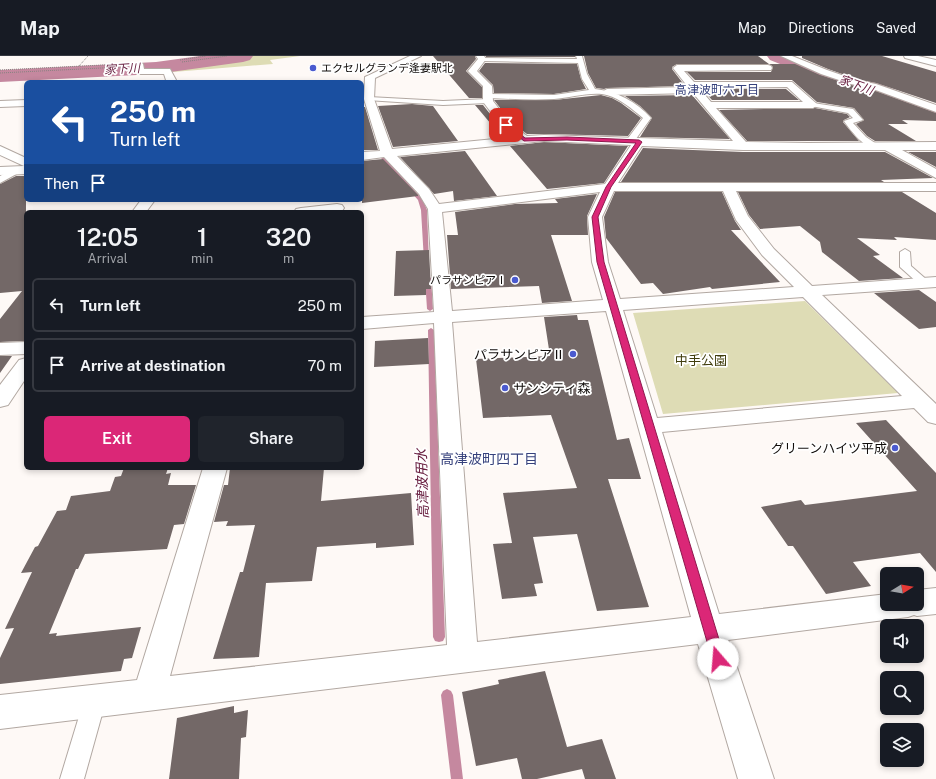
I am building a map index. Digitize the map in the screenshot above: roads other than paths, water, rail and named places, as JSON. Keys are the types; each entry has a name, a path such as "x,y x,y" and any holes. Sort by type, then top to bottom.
{"street":[{"path":"417,56 370,77 367,101 386,153 424,192 435,209 443,317 462,658"},
{"path":"785,56 824,72 854,82 873,86 936,109"},
{"path":"908,56 936,63"},
{"path":"481,57 472,71 488,86 490,91 488,99 506,125 524,140"},
{"path":"743,146 675,65 774,68 789,84 813,105"},
{"path":"140,68 167,71 171,80"},
{"path":"607,92 789,84"},
{"path":"0,104 24,103"},
{"path":"709,105 813,105"},
{"path":"364,156 524,140 567,138 743,146 936,146"},
{"path":"635,142 609,187 595,217 600,262 614,304 648,426 709,629 756,779"},
{"path":"882,147 936,174"},
{"path":"0,150 23,168"},
{"path":"0,171 23,168"},
{"path":"435,209 609,187 936,187"},
{"path":"728,187 741,217 768,252 936,417"},
{"path":"293,210 337,208"},
{"path":"364,323 929,282"},
{"path":"0,349 24,348"},
{"path":"0,400 24,367"},
{"path":"648,426 920,401"},
{"path":"149,693 214,470"},
{"path":"924,602 936,601"},
{"path":"0,712 149,693 462,658 880,608"}],"lane":[{"path":"481,57 580,58 586,83 593,90 607,92 629,103 647,118 635,142"},
{"path":"367,101 443,103 587,94 593,90"},
{"path":"813,105 850,111 859,120 848,120 863,139 882,147"},
{"path":"0,180 23,168"},
{"path":"905,252 906,267 929,282"},
{"path":"72,779 95,700"}],"waterway":[{"name":"家下川","path":"0,76 156,68 243,56"},
{"name":"家下川","path":"777,56 827,76 872,89 936,114"},
{"name":"高津波用水","path":"383,157 420,200 424,210 427,261"},
{"name":"高津波用水","path":"428,278 430,309"},
{"name":"高津波用水","path":"431,330 439,637"},
{"name":"高津波用水","path":"447,695 457,779"}],"place":[{"name":"エクセルグランデ逢妻駅北","path":"313,68"},
{"name":"パラサンピアⅠ","path":"515,280"},
{"name":"パラサンピアⅡ","path":"573,354"},
{"name":"サンシティ森","path":"505,388"},
{"name":"グリーンハイツ平成","path":"895,448"}],"district":[{"name":"高津波町六丁目","path":"717,90"},
{"name":"高津波町四丁目","path":"489,459"}],"park label":[{"name":"中手公園","path":"701,360"}]}
